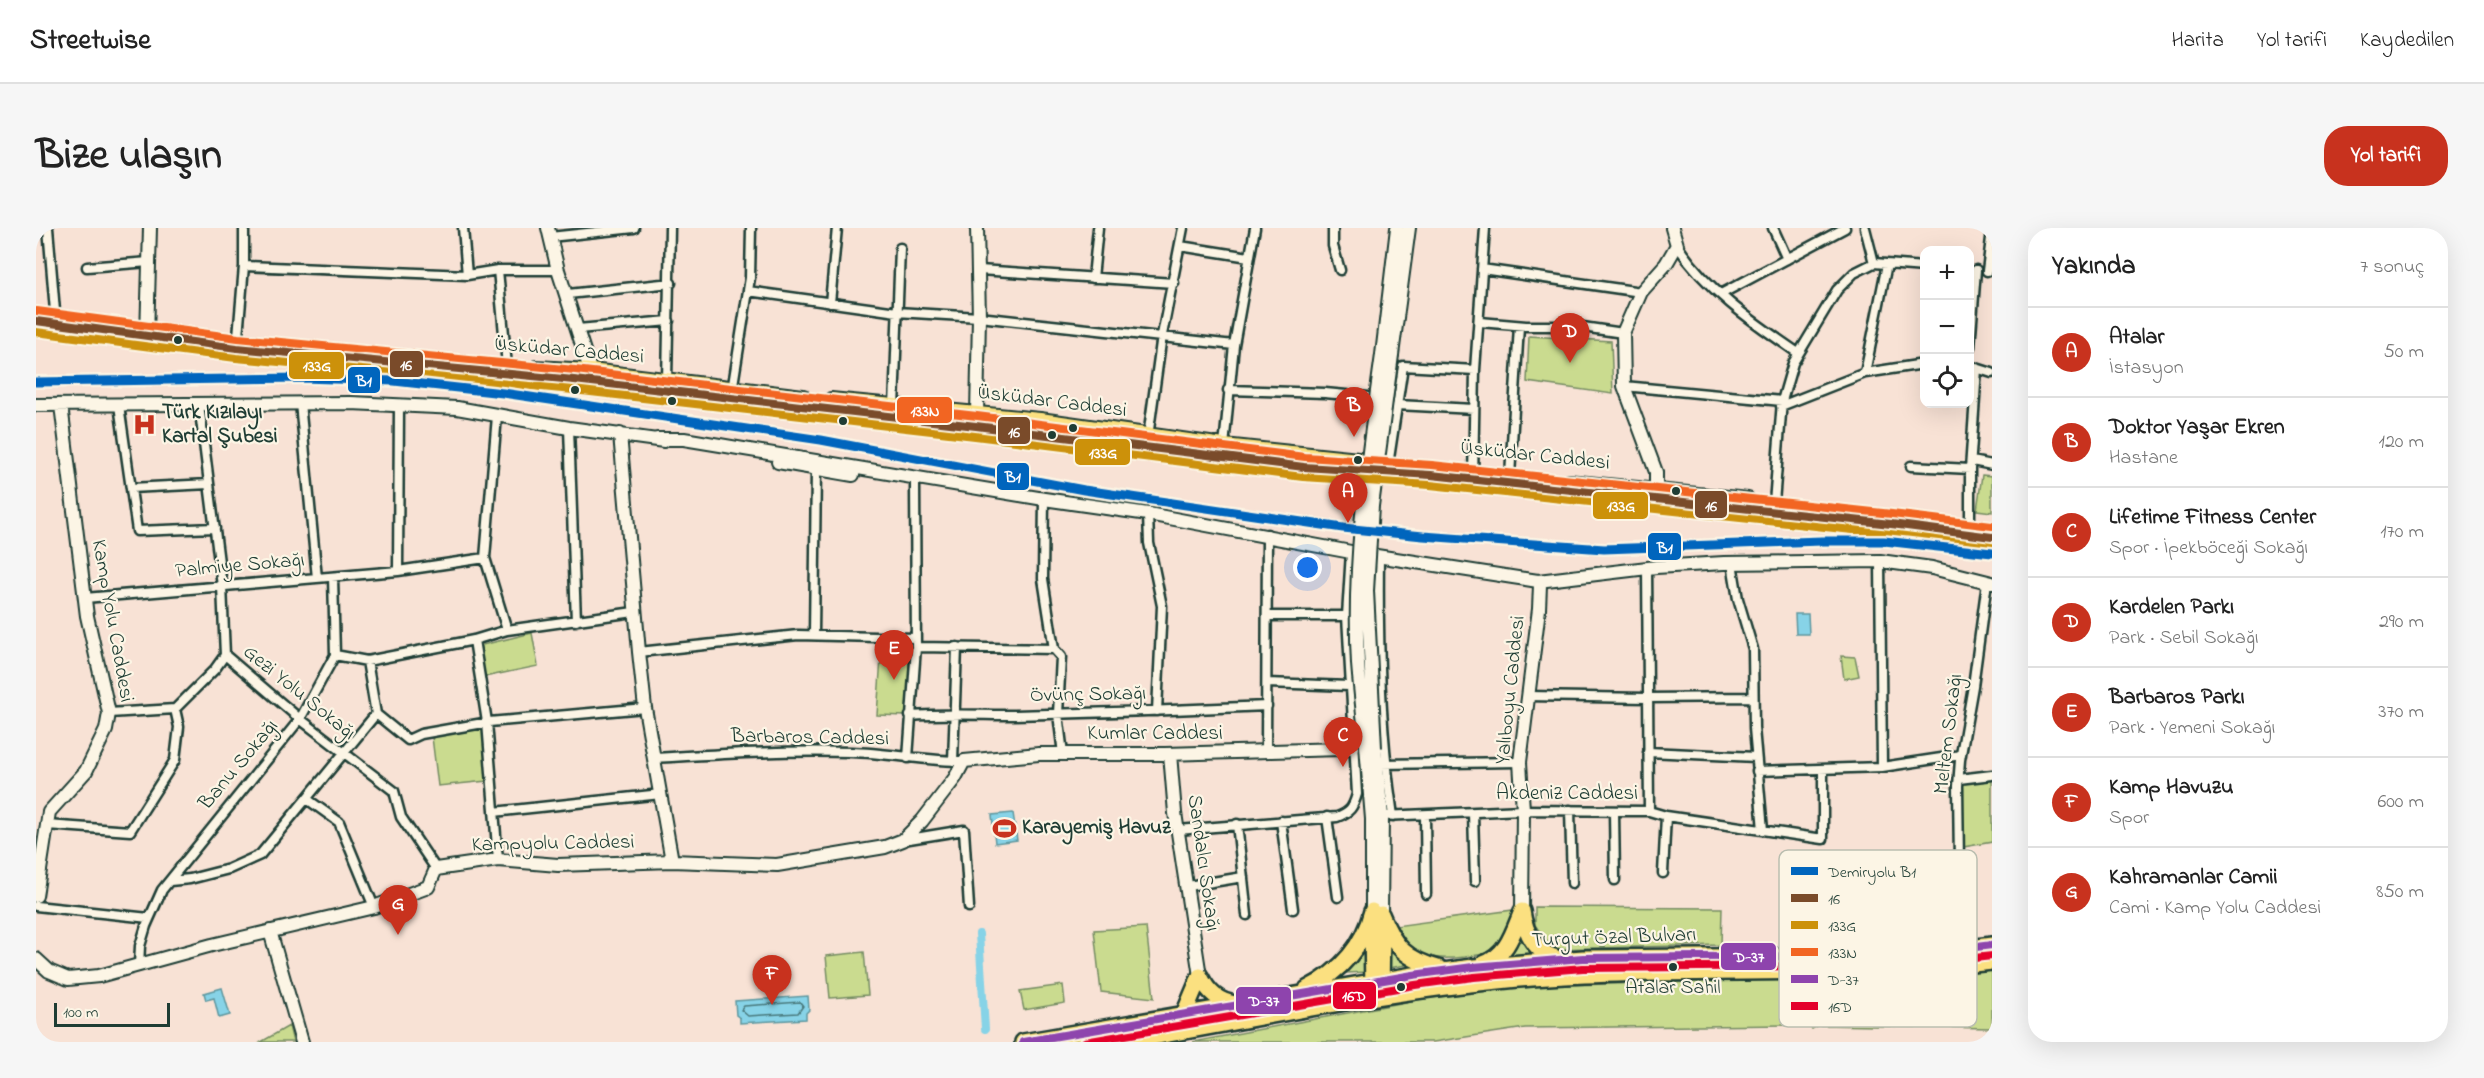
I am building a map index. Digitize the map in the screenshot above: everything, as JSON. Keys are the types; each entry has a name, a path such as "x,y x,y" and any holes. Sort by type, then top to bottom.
{"highway":[{"path":"1522,911 1525,927 1540,951 1548,956 1561,959"},
{"path":"1473,967 1493,961 1499,956 1508,944 1522,911"},
{"path":"1377,912 1398,946 1407,955 1417,962 1448,970"},
{"path":"1377,912 1377,998"},
{"path":"1297,995 1340,968 1357,948 1377,912"},
{"name":"Turgut Özal Bulvarı","path":"1977,947 1992,945"},
{"name":"Turgut Özal Bulvarı","path":"1023,1042 1473,967 1561,959 1779,955"},
{"name":"Turgut Özal Bulvarı","path":"1977,963 1992,962"},
{"name":"Turgut Özal Bulvarı","path":"1123,1042 1377,998 1477,984 1550,977 1634,973 1779,971"},
{"path":"1200,976 1208,991 1213,995 1229,1003 1240,1005"},
{"path":"1184,1014 1200,976"}],"main road":[{"name":"Üsküdar Caddesi","path":"36,314 56,320 237,344 593,377 667,381 731,394 894,407 976,420"},
{"name":"Üsküdar Caddesi","path":"36,321 56,320"},
{"name":"Üsküdar Caddesi","path":"237,344 507,366 731,394 976,420 1147,441 1304,467 1388,467"},
{"name":"Üsküdar Caddesi","path":"1147,441 1224,446 1388,467 1970,530 1992,529"},
{"name":"Üsküdar Caddesi","path":"1473,476 1510,476 1656,495"},
{"name":"Üsküdar Caddesi","path":"1970,530 1992,537"}],"street":[{"path":"48,228 56,320"},
{"path":"147,333 150,228"},
{"path":"237,344 244,266 244,228"},
{"path":"463,228 467,275"},
{"path":"593,377 568,294 558,270 549,232 634,228"},
{"path":"667,381 671,283 670,228"},
{"path":"731,394 748,291 751,228"},
{"path":"830,303 837,228"},
{"path":"976,420 979,317 977,228"},
{"path":"1093,278 1098,228"},
{"path":"1147,441 1162,335 1183,228"},
{"path":"1224,446 1234,345 1255,228"},
{"path":"1333,228 1333,246 1340,270"},
{"path":"1387,355 1396,228"},
{"path":"1377,912 1371,747 1358,664 1358,596 1362,517 1409,228"},
{"path":"1473,476 1475,370 1485,228"},
{"path":"1672,228 1677,245 1692,268 1751,320 1798,352"},
{"path":"1773,228 1787,259"},
{"path":"1721,294 1845,228"},
{"path":"1865,228 1874,262"},
{"path":"1974,270 1990,271 1992,230"},
{"path":"1656,495 1656,472 1624,386 1623,333 1641,292 1666,264 1677,245"},
{"path":"1180,246 1249,257"},
{"path":"894,407 900,248"},
{"path":"87,267 149,262"},
{"path":"1773,507 1781,403 1792,363 1798,352 1837,291 1854,273 1874,262 1920,267"},
{"path":"1865,373 1887,264"},
{"path":"244,266 467,275 498,270 558,270"},
{"path":"1482,269 1641,292"},
{"path":"498,270 507,366"},
{"path":"979,270 1174,283"},
{"path":"568,294 671,283"},
{"path":"748,291 897,312 979,317 1162,335 1234,345"},
{"path":"578,328 669,321"},
{"path":"1480,322 1519,326 1576,326 1623,333"},
{"path":"1510,476 1519,326"},
{"path":"1624,386 1781,403 1865,373 1920,365"},
{"path":"1388,467 1403,366 1475,370"},
{"path":"1974,368 1992,373"},
{"path":"1228,390 1325,393 1474,409"},
{"path":"300,403 316,578"},
{"path":"36,405 300,403 457,408 569,428 657,440 816,470 1148,514 1267,534 1351,552 1538,581 1647,568 1732,563 1880,561 1932,568 1989,583"},
{"name":"Gezi Yolu Sokağı","path":"199,404 222,586 225,655 300,719 394,791 401,817 436,869"},
{"name":"Kamp Yolu Caddesi","path":"36,896 49,812 86,771 106,730 109,713 85,598 61,405"},
{"path":"119,405 137,531 215,528"},
{"path":"398,571 399,405"},
{"path":"1970,530 1972,408"},
{"path":"497,416 485,558 507,630"},
{"path":"569,428 576,621"},
{"path":"620,434 634,612 645,708 672,861 777,865 885,847 903,840 964,830 969,907"},
{"path":"657,440 684,439 1044,499"},
{"path":"1911,466 1992,465"},
{"path":"814,635 816,470"},
{"path":"908,758 916,642 915,483"},
{"path":"131,488 209,484"},
{"path":"1044,499 1043,579 1054,649 1060,657 1058,714 1063,754"},
{"path":"1148,514 1149,543 1162,606 1157,711"},
{"path":"1266,752 1267,534"},
{"path":"1178,830 1327,817 1347,813 1353,807 1357,794 1349,686 1347,616 1351,552"},
{"path":"1377,912 1388,816 1381,764 1378,649 1379,556"},
{"name":"Palmiye Sokağı","path":"85,598 398,571 485,558"},
{"path":"1880,561 1881,767"},
{"path":"1732,563 1738,599 1753,649 1756,757 1763,830"},
{"path":"1647,568 1649,811"},
{"path":"333,577 335,655 367,661 474,640 507,630 634,612"},
{"name":"Yalıboyu Caddesi","path":"1522,911 1523,810 1520,762 1539,609 1540,585 1538,581"},
{"name":"Meltem Sokağı","path":"1959,850 1961,755 1989,583"},
{"path":"1267,616 1347,616"},
{"path":"639,652 798,635 916,642 957,647 1054,649"},
{"path":"474,640 487,722 498,860"},
{"path":"903,840 955,778 959,763 954,714 957,647"},
{"path":"109,713 175,709 215,669 225,655"},
{"name":"Banu Sokağı","path":"139,965 140,946 149,918 162,890 300,719 335,655"},
{"path":"367,661 376,714 408,740 421,734 487,722 645,708"},
{"path":"1267,683 1349,686"},
{"path":"1527,696 1753,697"},
{"name":"Övünç Sokağı","path":"910,716 1058,714 1266,706"},
{"path":"47,825 130,831 175,760 179,727 175,709"},
{"path":"170,881 190,879 229,869 260,855 376,714"},
{"name":"Kumlar Caddesi","path":"959,763 1063,754 1266,752 1353,747"},
{"path":"1371,747 1381,764"},
{"name":"Barbaros Caddesi","path":"654,758 759,751 854,752 959,763"},
{"path":"1648,752 1756,757"},
{"name":"Sandalcı Sokağı","path":"1170,754 1178,830 1200,976"},
{"path":"1757,771 1881,767 1961,755"},
{"path":"1381,764 1520,762"},
{"name":"Akdeniz Caddesi","path":"1388,816 1523,810 1649,811 1666,816 1823,839 1823,770"},
{"path":"1959,779 1992,776"},
{"path":"494,812 661,794"},
{"path":"307,799 339,822 374,907"},
{"path":"1570,810 1572,883"},
{"path":"1614,811 1615,880"},
{"path":"1473,813 1475,881"},
{"path":"1425,816 1426,894"},
{"path":"1663,873 1666,816"},
{"path":"1327,817 1338,897"},
{"path":"1281,821 1293,909"},
{"path":"1237,824 1247,915"},
{"name":"Kampyolu Caddesi","path":"436,869 498,860 558,865 672,861"},
{"path":"36,959 49,970 68,979 99,976 270,931 374,907 428,887 436,869"},
{"path":"1188,886 1243,877"},
{"path":"36,906 149,918"},
{"path":"270,931 302,1042"}],"green space":[{"path":"1529,336 1611,341 1613,394 1527,382"},
{"path":"1982,475 1992,476 1992,512 1977,510"},
{"path":"532,633 538,666 484,677 478,646"},
{"path":"882,644 910,645 907,716 877,715"},
{"path":"1841,656 1855,657 1859,676 1844,679"},
{"path":"483,726 487,781 438,786 432,737"},
{"path":"1992,778 1992,842 1963,847 1961,781"},
{"path":"1535,907 1722,908 1721,945 1552,949 1535,925"},
{"path":"1513,910 1505,935 1496,948 1465,957 1443,958 1424,955 1408,945 1395,926"},
{"path":"1146,927 1154,998 1101,992 1094,930"},
{"path":"1519,930 1534,951 1532,954 1509,955"},
{"path":"1366,941 1366,972 1346,973 1346,971"},
{"path":"1388,941 1411,964 1389,968"},
{"path":"864,952 868,995 830,998 826,956"},
{"path":"1992,970 1992,1028 1934,1027 1977,1027 1977,971"},
{"path":"1779,979 1779,1025 1525,1028 1433,1042 1193,1042 1422,999 1525,986"},
{"path":"1063,985 1065,1003 1024,1010 1020,991"},
{"path":"1164,1024 1165,1028 1156,1030 1083,1042 1058,1042"},
{"path":"289,1026 293,1042 261,1042"}],"water":[{"path":"1795,614 1808,614 1809,634 1796,634"},
{"name":"Karayemiş Havuz","path":"1013,813 1017,840 995,843 992,815"},
{"path":"222,988 230,1015 219,1018 214,998 206,1000 204,993"},
{"path":"808,996 809,1010 806,1013 806,1019 740,1023 740,1018 736,1015 735,1001"}],"waterway":[{"path":"979,934 985,1029"}],"rail line":[{"name":"B1","path":"36,382 302,378 394,381 503,393 821,440 1084,490 1343,528 1423,536 1604,549 1884,541 1992,553"}],"transit line":[{"name":"133N","path":"37,311 238,338 575,370 977,416 1305,457 1432,465 1992,526"},
{"name":"16","path":"36,321 237,348 574,380 976,426 1304,467 1431,475 1891,524 1992,537"},
{"name":"133G","path":"36,332 236,358 573,390 975,436 1303,477 1430,485 1890,534 1991,547"},
{"name":"D-37","path":"1977,947 1992,945"},
{"name":"D-37","path":"1023,1042 1413,975 1473,967 1583,958 1779,956"},
{"name":"16D","path":"1977,958 1992,956"},
{"name":"16D","path":"1085,1042 1415,985 1474,977 1583,968 1779,966"}],"place":[{"name":"Kardelen Parkı","path":"1570,363"},
{"name":"Türk Kızılayı Kartal Şubesi","path":"144,425"},
{"name":"Doktor Yaşar Ekren","path":"1354,437"},
{"name":"Atalar","path":"1348,523"},
{"name":"Barbaros Parkı","path":"894,680"},
{"name":"Lifetime Fitness Center","path":"1343,767"},
{"name":"Karayemiş Havuz","path":"1004,828"},
{"name":"Kahramanlar Camii","path":"398,935"},
{"name":"Atalar Sahil","path":"1673,967"},
{"name":"Kamp Havuzu","path":"772,1005"}]}
